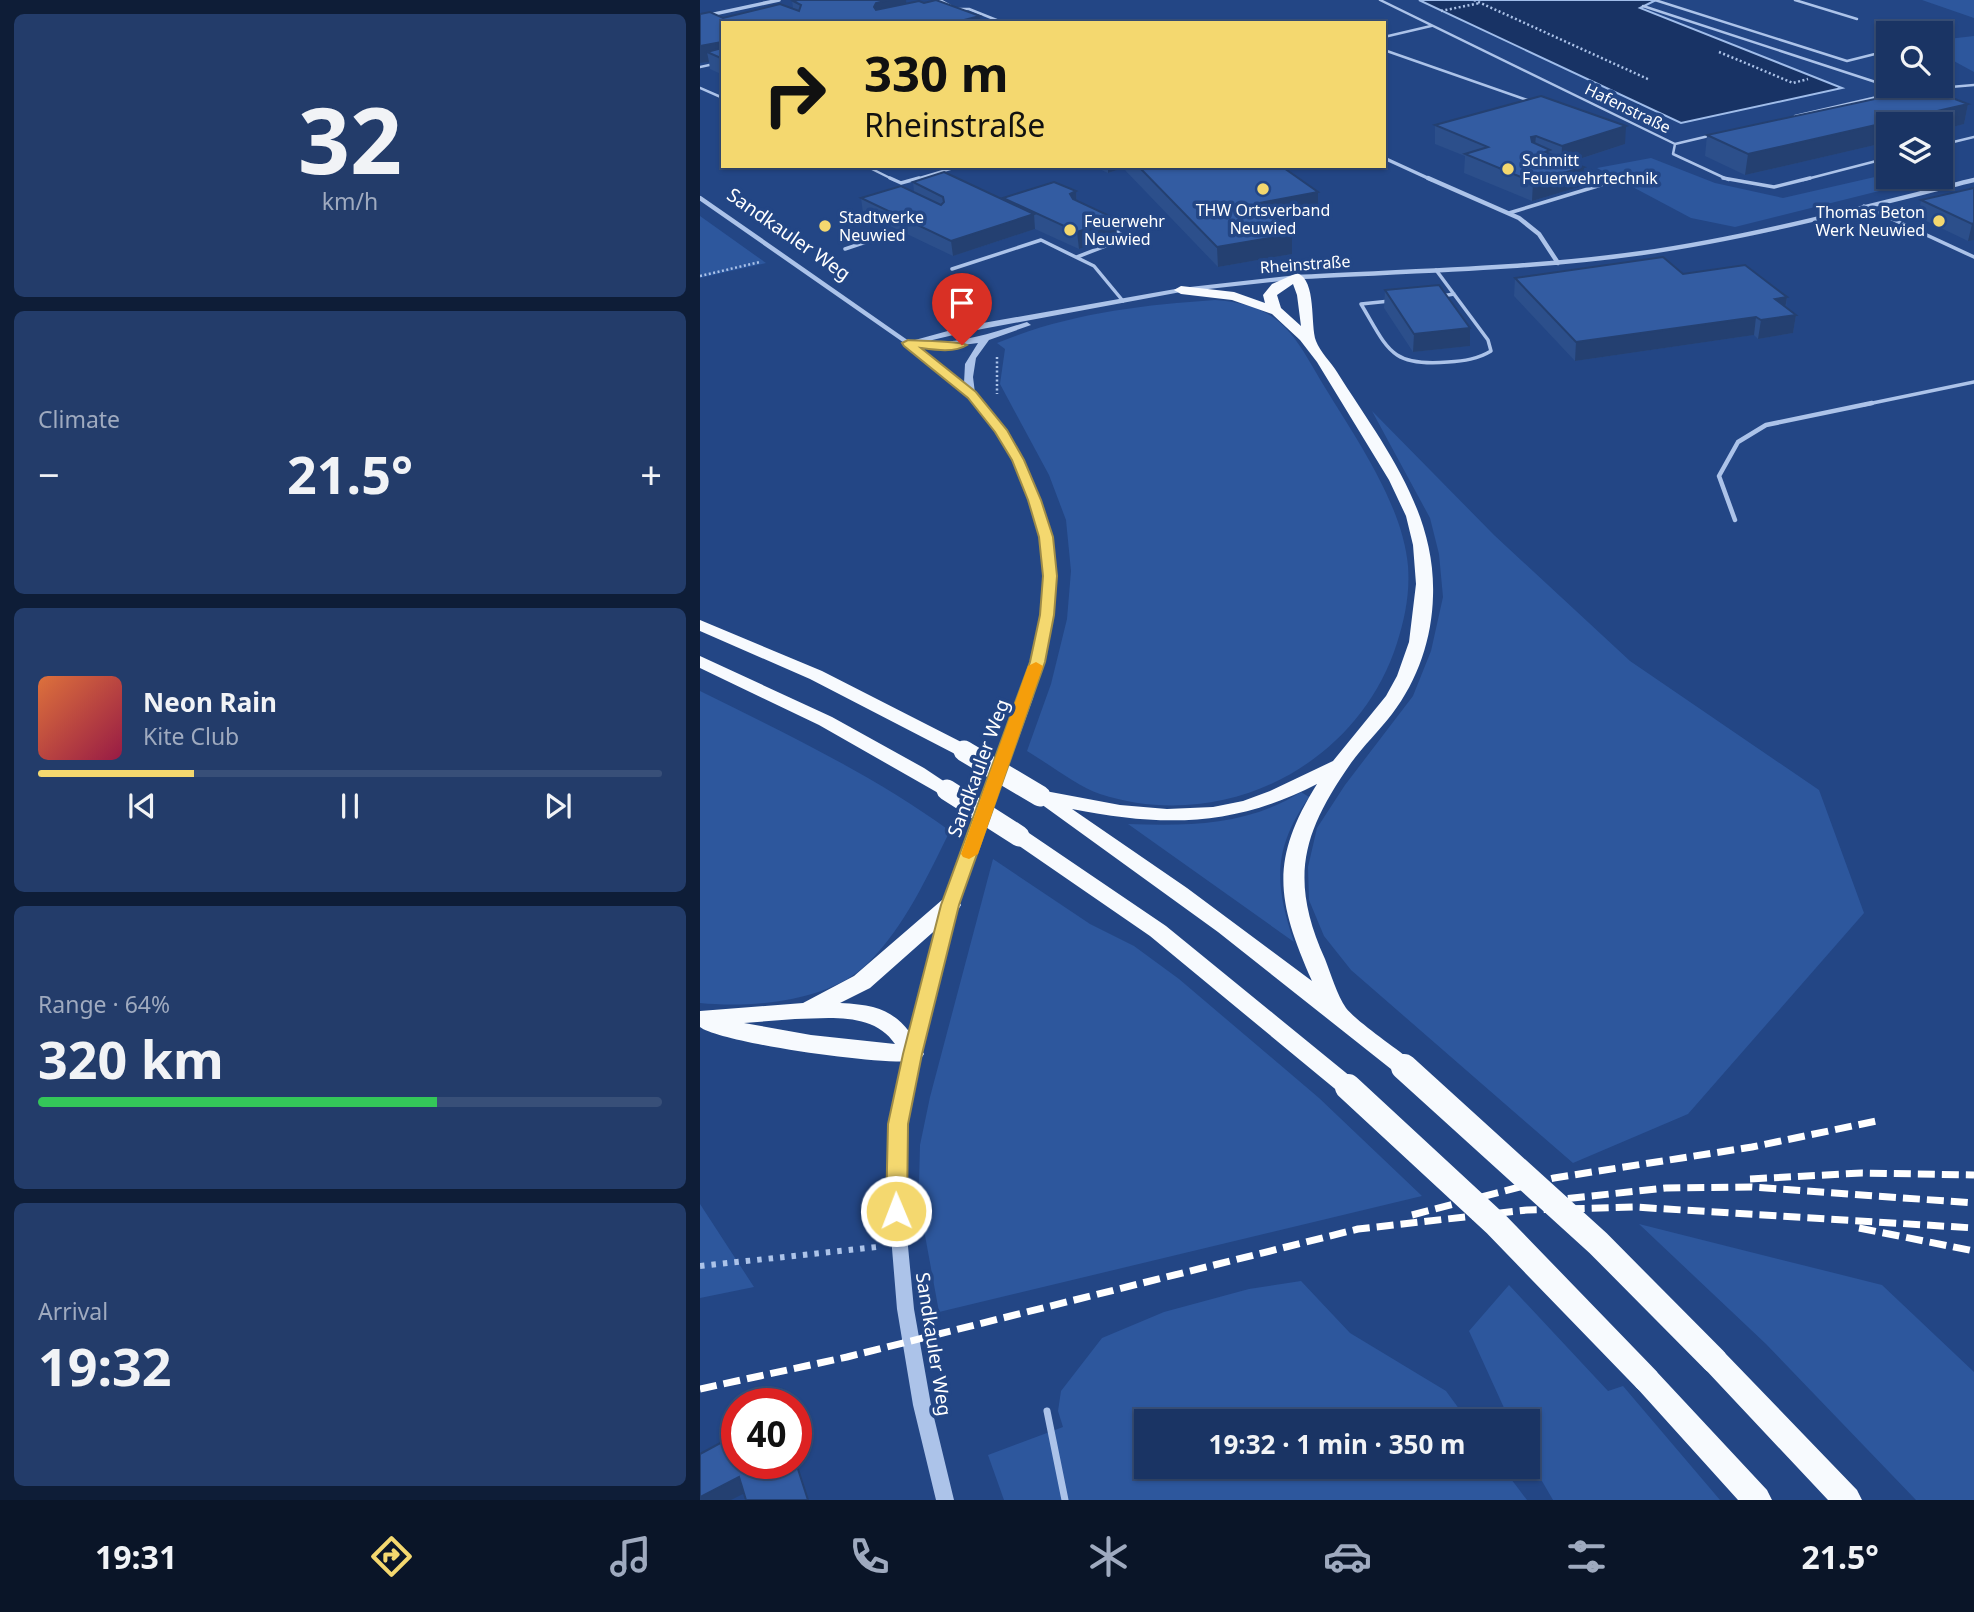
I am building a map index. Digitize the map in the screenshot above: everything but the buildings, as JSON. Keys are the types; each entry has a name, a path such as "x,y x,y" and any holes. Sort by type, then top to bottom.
{"highway":[{"path":"1276,311 1271,300 1273,291 1297,278 1304,295 1309,341"},
{"path":"1181,290 1234,296 1276,311 1309,341 1404,496 1413,516 1424,566 1425,597 1421,629 1401,686 1379,719 1340,765 1303,828 1294,849 1292,872 1300,921 1337,1012"},
{"path":"700,625 816,675 964,751 1040,796 1188,899 1337,1012 1404,1067 1598,1242 1847,1500"},
{"path":"700,661 841,729 947,790 1158,931 1349,1087 1496,1224 1646,1379 1757,1500"},
{"path":"700,673 754,685"},
{"path":"1040,796 1137,814 1169,817 1205,815 1238,809 1271,798 1340,765"},
{"path":"800,1012 862,982 950,905"},
{"path":"700,1020 800,1012 856,1012 887,1020 897,1029 912,1054"},
{"path":"700,1020 758,1035 850,1049 912,1054"}],"street":[{"path":"700,17 779,0"},
{"path":"1386,159 1509,213 1539,234 1558,263"},
{"name":"Rheinstraße","path":"908,343 966,329 1181,290 1297,278 1558,263 1705,242 1974,180"},
{"name":"Sandkauler Weg","path":"700,198 908,343 972,395 1001,430 1018,460 1046,537 1050,576 1047,615 1037,662 1022,711 950,905 912,1054 897,1138 896,1188 904,1304 918,1393 945,1500"},
{"name":"Rheinstraße","path":"908,343 939,346 985,340 1057,314"},
{"path":"972,395 967,379 968,364 985,340"}],"lane":[{"path":"940,0 956,9"},
{"name":"Hafenstraße","path":"1380,0 1675,144 1715,134"},
{"path":"1655,0 1847,61 1875,54"},
{"path":"1795,0 1857,19"},
{"path":"756,5 766,9"},
{"path":"1643,6 1876,82"},
{"path":"944,10 969,9 999,21"},
{"path":"1386,37 1431,26"},
{"path":"1386,51 1536,103"},
{"path":"700,67 721,62"},
{"path":"1953,86 1974,87"},
{"path":"700,88 721,98"},
{"path":"1782,119 1876,97"},
{"path":"1609,118 1620,117"},
{"path":"1953,142 1974,137"},
{"path":"1675,144 1673,153 1726,179 1774,187 1876,161"},
{"path":"870,168 901,183"},
{"path":"895,192 901,183 953,168"},
{"path":"1509,213 1601,185 1567,171"},
{"path":"1864,206 1974,257"},
{"path":"1077,257 1126,238 1101,224"},
{"path":"845,250 881,237"},
{"path":"952,269 1041,240 1077,257 1102,273 1123,301"},
{"path":"1401,300 1361,304 1393,355 1407,363 1423,365 1481,358 1491,351 1488,340 1436,270"},
{"path":"1441,296 1454,294"},
{"path":"1735,520 1719,476 1738,442 1766,425 1974,382"},
{"path":"1047,1411 1065,1500"}],"path":[{"path":"1474,0 1650,80"},
{"path":"1440,11 1481,3"},
{"path":"700,276 785,256"},
{"path":"985,340 998,351 995,383 1001,430"},
{"path":"700,1266 899,1245"}],"shaded area":[{"path":"1419,0 1656,0 1640,8 1842,88 1681,123"},
{"path":"1922,0 1974,0 1974,18"},
{"path":"1974,36 1974,72 1953,61 1953,38"},
{"path":"1651,158 1715,183 1783,198 1876,177 1876,189 1887,189 1735,227 1691,218 1597,168"},
{"path":"700,216 766,263 700,278"},
{"path":"1215,300 1258,309 1273,317 1297,341 1366,454 1389,499 1398,521 1408,566 1406,605 1397,643 1378,686 1351,724 1318,755 1280,780 1238,796 1193,805 1146,804 1091,790 1027,751 1051,684 1067,619 1071,571 1066,520 1049,475 1000,384 1005,349 997,343 1050,325 1104,312"},
{"path":"1372,411 1494,535 1630,661 1819,790 1864,913 1688,1114 1573,1163 1351,970 1324,936 1309,900 1308,867 1317,828 1345,785 1413,696 1431,651 1443,597 1439,554 1430,518"},
{"path":"700,691 859,773 950,831 893,934 868,963 833,986 789,1000 766,1003 700,1003"},
{"path":"1301,792 1309,797 1289,833 1280,867 1283,902 1294,942 1128,824 1195,824 1239,818 1260,812"},
{"path":"993,859 1090,924 1134,946 1179,979 1319,1098 1422,1196 939,1312 922,1219 920,1145 930,1097"},
{"path":"700,1204 754,1287 700,1298"},
{"path":"1639,1224 1882,1285 1974,1372 1974,1500 1916,1500 1766,1344"},
{"path":"1301,1281 1350,1333 1446,1391 1459,1409 1134,1409 1134,1479 1511,1479 1527,1500 1004,1500 988,1455 1063,1427 1058,1411 1061,1391 1102,1338 1164,1312 1249,1289"},
{"path":"1509,1285 1608,1391 1623,1386 1720,1500 1553,1500 1540,1478 1540,1409 1505,1409 1469,1331"}],"railway":[{"path":"1412,1215 1554,1178 1752,1147 1881,1120"},
{"path":"1750,1179 1862,1173 1974,1175"},
{"path":"1544,1201 1666,1188 1751,1187 1974,1203"},
{"path":"700,1389 847,1357 1358,1229 1527,1210 1634,1207 1974,1228"},
{"path":"1859,1228 1974,1251"}],"slow traffic":[{"path":"969,854 1036,666"}],"place":[{"name":"Schmitt Feuerwehrtechnik","path":"1508,169"},
{"name":"THW Ortsverband Neuwied","path":"1263,189"},
{"name":"Thomas Beton Werk Neuwied","path":"1939,221"},
{"name":"Stadtwerke Neuwied","path":"825,226"},
{"name":"Feuerwehr Neuwied","path":"1070,230"}],"route":[{"path":"896,1211 898,1124 912,1054 950,905 1022,711 1037,662 1047,615 1050,576 1046,537 1035,500 1018,460 1001,430 954,378 908,343 962,345"}]}
